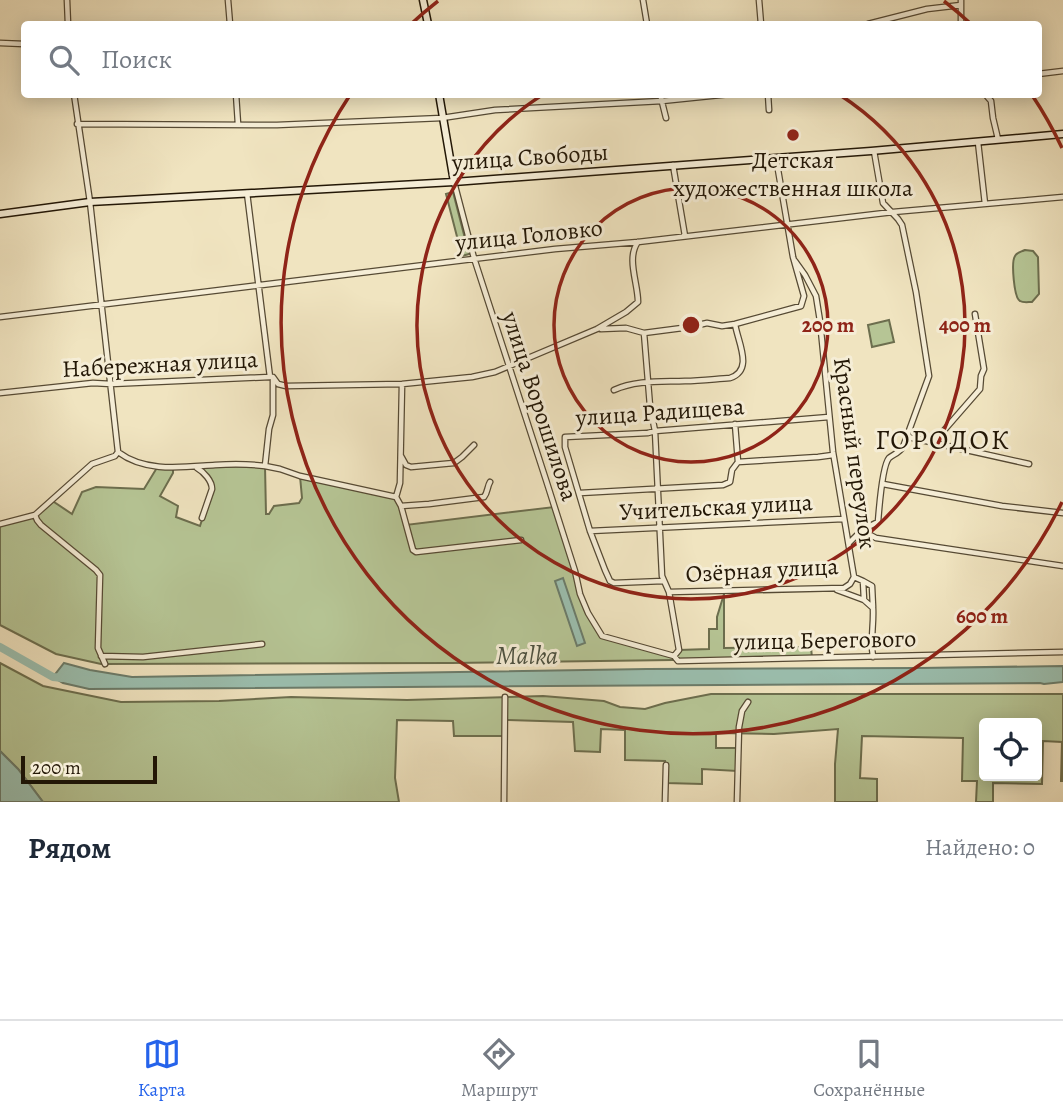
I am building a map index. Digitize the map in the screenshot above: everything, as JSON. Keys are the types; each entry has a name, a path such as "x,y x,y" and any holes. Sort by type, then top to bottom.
{"main road":[{"path":"423,0 427,21"},
{"path":"440,98 454,182"},
{"name":"улица Свободы","path":"0,214 90,202 454,182 1063,134"}],"street":[{"path":"67,0 68,21"},
{"path":"228,0 230,21"},
{"path":"643,0 646,21"},
{"path":"759,0 761,21"},
{"path":"880,21 961,2 961,21"},
{"path":"0,43 21,44"},
{"path":"1042,74 1063,71"},
{"path":"75,98 90,202 118,452 139,463 173,468 249,464 265,466 300,477 397,497"},
{"path":"236,98 238,124"},
{"path":"78,124 277,125 442,118 495,110 661,98 666,117"},
{"path":"768,98 769,110"},
{"path":"992,98 998,139"},
{"path":"978,141 985,204"},
{"path":"862,530 878,522 885,466 890,457 899,453 908,437 929,376 902,225 883,203 874,151"},
{"name":"Красный переулок","path":"776,158 793,257 804,296 801,306"},
{"path":"673,165 685,236"},
{"name":"улица Ворошилова","path":"454,182 474,258 580,594 602,636"},
{"path":"247,192 274,383 265,466"},
{"name":"улица Головко","path":"0,317 474,258 893,212 1063,197"},
{"name":"Набережная улица","path":"0,393 93,383 272,377 278,384 286,386 402,384 472,377 509,366 597,330 626,312 638,302 632,258 633,249 638,242"},
{"name":"Красный переулок","path":"793,257 816,296 833,455 853,577"},
{"name":"Набережная улица","path":"597,330 626,328 644,333 707,323 722,326 801,306"},
{"path":"933,443 980,389 984,369 975,314"},
{"path":"614,390 649,381 730,378 739,374 743,363 735,324"},
{"path":"644,333 650,406 655,430 663,581 669,592 679,650 674,656"},
{"path":"402,384 400,483 397,497 413,550 416,552 522,540"},
{"name":"улица Радищева","path":"614,583 607,575 590,531 565,447 565,437 648,433 655,430 829,417"},
{"path":"580,493 728,484 732,470 738,462 735,424"},
{"path":"908,437 1030,464"},
{"path":"400,455 406,465 411,467 454,463 474,445"},
{"path":"0,524 36,515 92,464 115,456 118,452"},
{"path":"738,462 833,455"},
{"path":"197,467 212,484 202,517"},
{"path":"401,506 484,497 490,482"},
{"path":"883,484 981,503 1063,513"},
{"path":"36,515 41,525 100,575 97,648 105,664"},
{"name":"Учительская улица","path":"590,531 843,519"},
{"name":"Озёрная улица","path":"849,543 862,530 876,538 1063,566"},
{"path":"853,577 872,586 873,657"},
{"name":"Озёрная улица","path":"669,592 844,588 850,584 853,577"},
{"path":"863,580 864,600"},
{"name":"Озёрная улица","path":"614,583 663,581"},
{"path":"832,588 864,600 873,608"},
{"name":"улица Берегового","path":"602,636 674,656 678,660 1063,652"},
{"path":"101,656 143,657 262,644"},
{"path":"504,802 505,697"},
{"path":"737,802 739,727 742,711 748,702"},
{"path":"665,802 666,765"}],"shaded area":[{"path":"453,192 469,254 462,256 446,194"},
{"path":"1025,250 1033,251 1038,257 1039,294 1032,302 1020,301 1015,287 1015,256"},
{"path":"889,320 894,342 872,347 868,325"},
{"path":"158,466 173,468 173,473 160,496 178,506 176,517 200,526 212,484 196,467 265,466 266,514 269,514 274,506 299,503 302,498 300,476 396,497 406,525 554,507 580,594 602,636 674,656 679,650 709,649 709,629 717,629 717,617 724,594 724,648 811,647 812,658 101,664 56,654 0,625 0,524 35,515 51,500 72,514 82,492 96,487 144,489"},
{"path":"563,578 585,643 577,646 555,581"},
{"path":"0,663 43,686 121,702 291,697 407,700 543,696 604,701 620,707 645,709 711,694 1063,694 1063,781 1062,742 1043,741 1042,784 993,783 993,802 976,802 977,781 962,781 963,738 862,736 860,778 877,779 877,802 835,802 838,729 774,734 716,733 716,748 738,748 737,771 702,769 702,784 666,783 665,761 625,760 625,730 601,729 600,752 575,751 573,722 506,720 505,736 454,736 453,721 397,720 395,778 399,802 43,802 18,769 0,751"},
{"path":"64,663 132,677 1063,666 1063,682 89,689 63,683 53,677"},
{"path":"0,751 18,769 43,802 0,802"}],"waterway":[{"name":"Malka","path":"0,647 53,677 62,678"}],"place":[{"name":"Детская художественная школа","path":"793,135"}],"district":[{"name":"ГОРОДОК","path":"943,439"}]}
